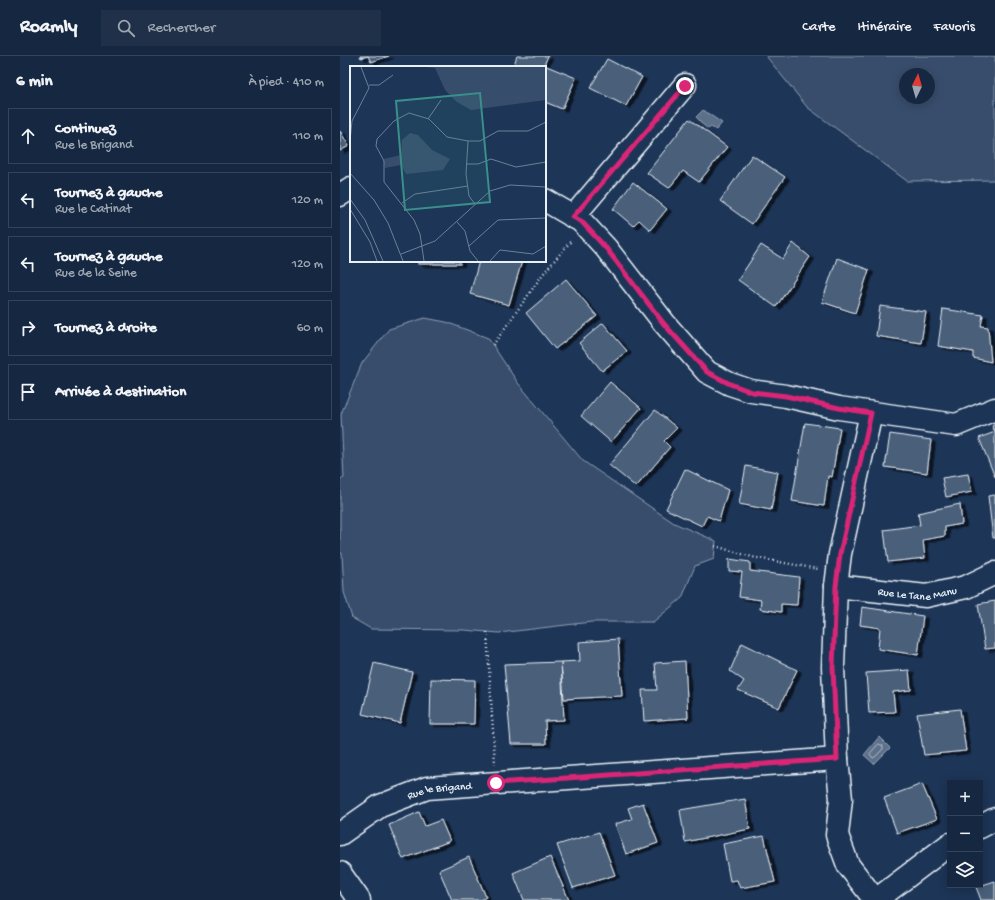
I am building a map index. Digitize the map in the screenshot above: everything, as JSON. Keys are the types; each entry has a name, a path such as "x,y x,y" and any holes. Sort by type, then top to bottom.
{"street":[{"path":"579,221 685,86"},
{"path":"340,195 350,189"},
{"path":"546,201 579,221 606,248 664,324 707,372 730,384 752,392 786,396 839,408 956,426 995,409"},
{"path":"871,413 840,554 837,579 833,667 837,759 841,799 838,835 848,865 876,900 947,846"},
{"name":"Rue Le Tane Manu","path":"837,579 926,596 966,586 995,573"},
{"name":"Rue le Brigand","path":"340,834 380,806 427,788 837,759"},
{"path":"983,825 995,819"},
{"path":"340,873 359,900"}],"path":[{"path":"493,345 579,221"},
{"path":"715,546 837,579"},
{"path":"487,632 496,783"}],"shaded area":[{"path":"766,56 995,56 995,180 907,181 807,107"},
{"path":"425,318 446,322 488,338 518,383 583,461 674,523 716,541 714,559 695,566 682,598 653,622 591,622 499,633 464,630 371,629 352,618 344,592 342,553 340,553 340,479 344,478 341,414 362,363 389,329"}],"water":[{"path":"703,110 722,123 716,130 711,127 708,129 696,117"},
{"path":"879,737 890,748 874,764 864,755"}],"building":[{"path":"368,56 389,56 371,62"},
{"path":"517,56 548,56 544,65 576,78 562,109 546,102 546,66 513,66"},
{"path":"607,59 642,77 626,106 590,88"},
{"path":"689,119 727,147 699,182 683,171 669,188 647,173"},
{"path":"340,131 349,146 340,151"},
{"path":"752,155 785,177 752,224 720,201"},
{"path":"633,182 667,209 650,230 639,220 633,226 613,209"},
{"path":"793,243 810,257 776,307 738,280 761,245 783,259"},
{"path":"837,258 869,270 855,313 822,302"},
{"path":"418,262 460,262 460,264 418,264"},
{"path":"479,262 522,262 509,305 470,294"},
{"path":"566,279 597,316 555,349 526,313"},
{"path":"880,306 926,312 921,343 876,336"},
{"path":"943,309 983,315 981,326 988,327 991,362 973,358 973,352 938,346"},
{"path":"603,323 627,351 602,371 579,343"},
{"path":"610,382 641,408 611,442 581,416"},
{"path":"655,410 677,428 664,441 670,447 636,487 609,465"},
{"path":"805,423 840,428 832,477 828,476 824,506 792,501"},
{"path":"995,424 995,432 992,426"},
{"path":"995,432 995,477 979,438"},
{"path":"890,434 931,440 927,473 885,467"},
{"path":"746,466 778,472 771,510 739,504"},
{"path":"685,469 728,490 719,521 707,516 702,526 666,509"},
{"path":"968,474 972,492 946,497 942,478"},
{"path":"995,495 995,538 993,538 988,496"},
{"path":"960,504 962,524 945,527 945,536 923,540 925,558 888,562 884,530 920,525 918,513"},
{"path":"729,559 750,562 750,571 799,577 797,605 781,604 781,612 760,609 761,600 739,597 742,572 729,571"},
{"path":"995,601 995,648 985,649 978,604"},
{"path":"862,607 923,616 918,655 878,649 880,628 860,625"},
{"path":"618,639 622,696 564,699 561,662 580,661 579,642"},
{"path":"742,643 797,670 779,708 738,690 744,681 730,671"},
{"path":"685,661 688,718 644,721 642,690 657,690 655,663"},
{"path":"561,662 564,720 545,721 546,744 511,744 504,664"},
{"path":"374,663 412,672 400,723 362,714"},
{"path":"909,670 911,690 893,692 895,712 869,713 866,673"},
{"path":"431,679 475,680 474,724 430,724"},
{"path":"960,709 966,751 924,755 917,714"},
{"path":"922,784 937,819 897,833 884,798"},
{"path":"745,799 750,829 685,842 680,810"},
{"path":"643,803 658,843 626,854 615,824 632,819 628,808"},
{"path":"419,812 425,826 441,820 450,841 403,859 389,825"},
{"path":"599,832 615,875 573,888 557,845"},
{"path":"764,836 775,882 740,888 737,880 730,881 723,844"},
{"path":"469,857 486,897 481,900 452,900 439,870"},
{"path":"550,857 569,900 524,900 513,873"},
{"path":"995,881 995,900 981,900 976,888 983,888 983,885"}],"route":[{"path":"496,783 837,759 833,667 836,586 840,554 871,413 839,408 786,396 752,392 730,384 707,372 664,324 606,248 581,221 573,217 685,86"}]}
